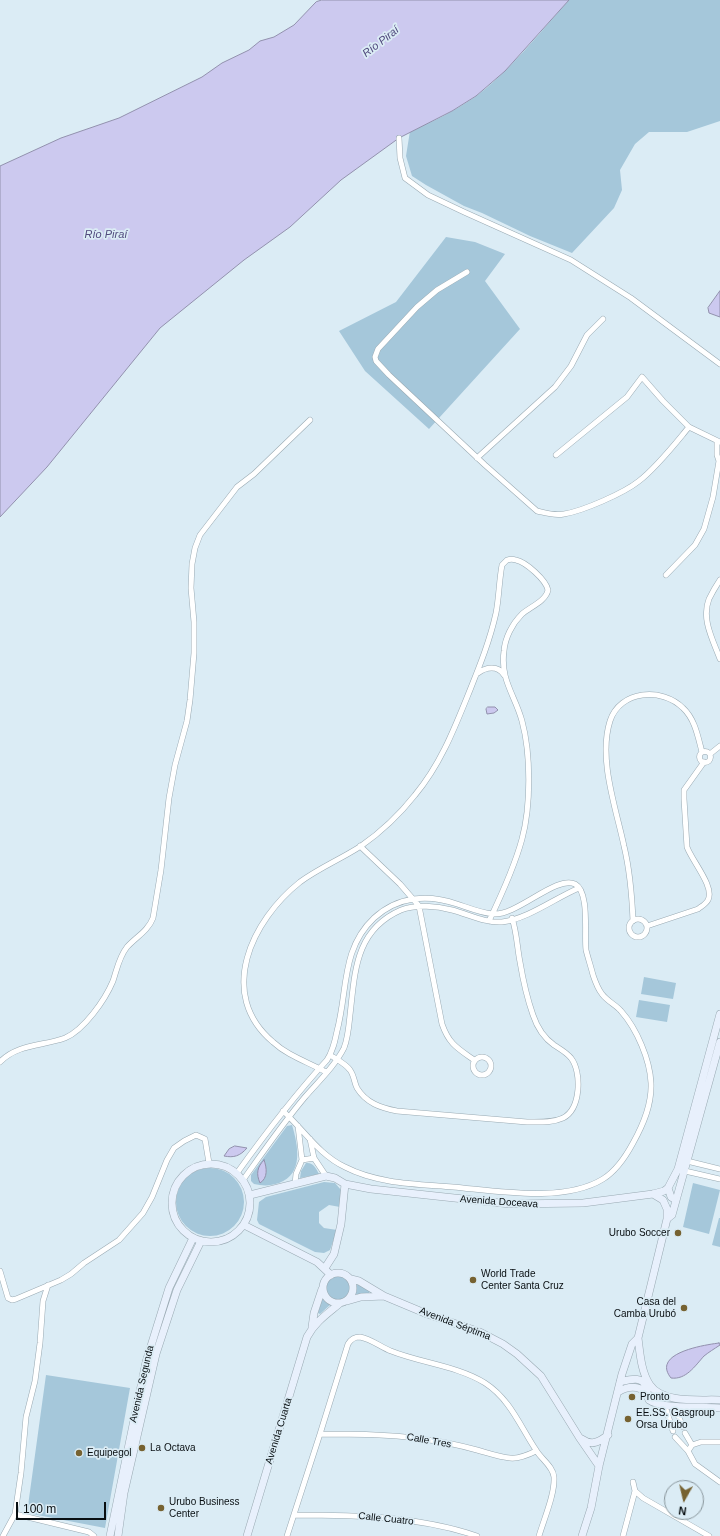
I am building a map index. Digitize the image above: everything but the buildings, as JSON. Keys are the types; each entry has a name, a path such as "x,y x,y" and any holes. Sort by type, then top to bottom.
{"main road":[{"path":"676,1200 671,1197 668,1188 678,1169 720,1014"},
{"path":"667,1219 672,1215 720,1042"},
{"path":"209,1164 219,1164 237,1173 243,1180 250,1195 248,1216 244,1225 230,1238 211,1242 193,1238 184,1231 172,1212 171,1200 179,1179 188,1171 198,1166 209,1164"},
{"path":"250,1195 326,1176"},
{"name":"Avenida Doceava","path":"326,1176 335,1178 345,1184 371,1189 510,1204 583,1203 653,1194 664,1191 668,1188"},
{"path":"325,1268 334,1254 341,1224 345,1184"},
{"path":"653,1194 663,1200 667,1219 638,1338 645,1374 650,1386 659,1394 667,1397 678,1399 720,1400"},
{"path":"244,1225 317,1262 331,1275"},
{"name":"Avenida Segunda","path":"111,1536 146,1362 169,1288 193,1238"},
{"name":"Avenida Segunda","path":"111,1536 124,1493 156,1354 177,1290 201,1241"},
{"path":"342,1274 350,1279 353,1291 347,1301 340,1304 330,1301 323,1294 322,1288 325,1280 331,1275 342,1274"},
{"name":"Avenida Séptima","path":"350,1279 359,1281 384,1296 427,1314 484,1334 518,1354 540,1376 599,1466"},
{"name":"Avenida Cuarta","path":"312,1327 314,1313 322,1288"},
{"name":"Avenida Séptima","path":"347,1301 361,1297 384,1296"},
{"name":"Avenida Cuarta","path":"247,1536 307,1337 312,1327 321,1318 340,1304"},
{"path":"582,1536 591,1508 599,1466 608,1435 620,1382 632,1344 638,1338"},
{"path":"620,1382 628,1379 640,1380 645,1384 649,1400 665,1406 720,1408"},
{"path":"618,1392 627,1387 634,1387 647,1393"},
{"path":"579,1437 586,1442 592,1443 599,1441 608,1435"}],"street":[{"path":"399,138 400,158 405,178 428,195 571,260 631,298 720,364"},
{"path":"467,272 437,290 417,307 378,348 375,357 376,361 388,375 477,458 537,511 551,515 564,514 598,502 639,481 689,427"},
{"path":"477,458 555,387 571,366 587,335 603,319"},
{"path":"556,455 627,396 642,377 663,402 689,427 719,441 717,454 719,461 713,497 704,529 695,545 666,575"},
{"path":"0,1062 3,1058 21,1048 66,1038 83,1025 100,1004 112,982 120,959 127,948 151,924 161,870 169,798 174,771 187,722 190,700 194,653 194,622 191,588 192,564 195,548 200,535 237,487 254,474 310,420"},
{"path":"326,1072 284,1050 272,1042 261,1030 250,1012 245,996 245,965 248,951 259,928 274,907 299,883 360,846 379,832 395,818 415,795 436,766 455,728 485,653 496,612 502,566 507,560 516,559 544,581 548,590 546,596 522,614 516,621 507,637 503,654 504,676"},
{"path":"720,580 710,598 706,615 708,627 720,659"},
{"path":"477,673 485,669 495,668 502,672 522,721 528,755 526,819 522,839 489,921"},
{"path":"647,926 645,934 637,937 632,934 630,929 633,921 630,878 625,847 610,788 607,763 609,728 613,714 624,701 641,695 649,694 668,698 684,708 690,717 695,727 702,752 700,758 704,762"},
{"path":"710,754 720,746"},
{"path":"702,752 706,751 710,754"},
{"path":"647,926 698,909 709,899 708,886 687,847 684,790 704,762 710,760 710,754"},
{"path":"360,846 400,884 419,906 442,1024 451,1043 474,1060"},
{"path":"237,1173 268,1130 283,1111 330,1055 339,1023 349,959 358,938 373,919 396,903 413,898 448,901 492,914 510,912 563,883 574,884 579,888 584,902 586,950 593,975 603,996 623,1012 631,1025 644,1051 649,1067 651,1083 649,1106 641,1129 631,1148 618,1166 604,1178 587,1186 571,1191 544,1194 388,1181 351,1170 333,1161 310,1140 283,1111"},
{"path":"243,1180 290,1117 337,1059 344,1047 349,1024 355,970 362,946 372,931 389,917 401,910 419,906 451,910 489,921 501,922 512,920 579,888"},
{"path":"330,1055 350,1070 358,1088 364,1096 373,1104 384,1109 527,1122 544,1122 558,1120 565,1117 571,1111 578,1091 579,1081 577,1068 564,1050 554,1045 538,1027 524,987 519,961 518,936 510,912"},
{"path":"633,921 641,920 647,926"},
{"path":"295,1184 296,1174 302,1160 298,1126"},
{"path":"0,1270 8,1298 10,1299 16,1299 71,1274 84,1263 120,1240 143,1213 152,1197 166,1160 174,1148 196,1135 205,1139 209,1164"},
{"path":"310,1140 314,1158 326,1176"},
{"path":"302,1160 314,1158"},
{"path":"687,1161 720,1169"},
{"path":"685,1170 720,1179"},
{"path":"3,1536 15,1514 21,1473 26,1417 35,1381 43,1302 48,1285"},
{"path":"286,1536 348,1344 352,1339 359,1337 391,1351 468,1375 486,1384 504,1400 522,1425 536,1451 549,1466 554,1476 554,1487 540,1536"},
{"path":"665,1406 674,1434 688,1451 695,1464 720,1482"},
{"path":"674,1406 692,1445"},
{"name":"Calle Tres","path":"320,1434 357,1434 404,1437 477,1450 495,1456 511,1458 524,1456 536,1451"},
{"path":"688,1451 692,1445 701,1442 720,1442"},
{"path":"623,1536 635,1491 633,1482"},
{"path":"635,1491 660,1508 709,1536"},
{"path":"15,1514 89,1532 94,1536"},
{"name":"Calle Cuatro","path":"294,1515 383,1517 453,1528 477,1536"}],"shaded area":[{"path":"569,0 720,0 720,121 687,132 649,132 635,144 620,170 622,190 614,208 572,253 464,206 426,185 412,176 406,156 410,131 451,112 475,97 500,76"},
{"path":"446,237 475,242 505,254 485,281 520,329 429,429 365,371 339,331 396,302"},
{"path":"644,977 676,983 673,999 641,994"},
{"path":"639,1000 670,1005 667,1022 636,1017"},
{"path":"292,1125 296,1141 297,1158 296,1166 292,1173 287,1179 276,1184 254,1184 251,1181 251,1175 287,1126"},
{"path":"306,1163 312,1164 319,1174 300,1178 301,1171"},
{"path":"210,1168 223,1171 234,1178 241,1189 244,1202 241,1215 234,1226 223,1233 210,1236 197,1233 186,1226 179,1215 176,1202 179,1189 186,1178 197,1171"},
{"path":"324,1182 335,1183 341,1190 340,1207 329,1205 319,1212 319,1223 324,1228 337,1230 330,1250 324,1253 315,1252 259,1224 257,1220 259,1202 266,1197"},
{"path":"693,1183 720,1190 709,1234 683,1227"},
{"path":"720,1218 720,1247 712,1245"},
{"path":"338,1276 346,1280 350,1288 346,1296 338,1300 330,1296 326,1288 330,1280"},
{"path":"357,1284 370,1290 369,1294 356,1294"},
{"path":"322,1299 330,1305 320,1314 318,1313"},
{"path":"46,1375 130,1388 105,1528 27,1513"}],"water":[{"name":"Río Piraí","path":"322,0 569,0 505,71 476,96 452,111 399,138 341,180 290,227 244,260 160,328 47,467 0,517 0,166 61,138 119,118 202,77 222,63 249,50 260,41 274,37 294,25 316,2"},
{"path":"720,291 720,317 709,313 708,308"},
{"path":"488,707 495,707 498,710 494,713 487,714 486,709"},
{"path":"235,1146 247,1148 237,1156 224,1156 229,1149"},
{"path":"264,1160 266,1166 266,1176 260,1183 258,1171"},
{"path":"719,1343 720,1345 704,1356 686,1375 671,1378 667,1369 668,1362 673,1356 692,1348"}],"place":[{"name":"Urubo Soccer","path":"678,1233"},
{"name":"World Trade Center Santa Cruz","path":"473,1280"},
{"name":"Casa del Camba Urubó","path":"684,1308"},
{"name":"Pronto","path":"632,1397"},
{"name":"EE.SS. Gasgroup Orsa Urubo","path":"628,1419"},
{"name":"La Octava","path":"142,1448"},
{"name":"Equipegol","path":"79,1453"},
{"name":"Urubo Business Center","path":"161,1508"}]}
